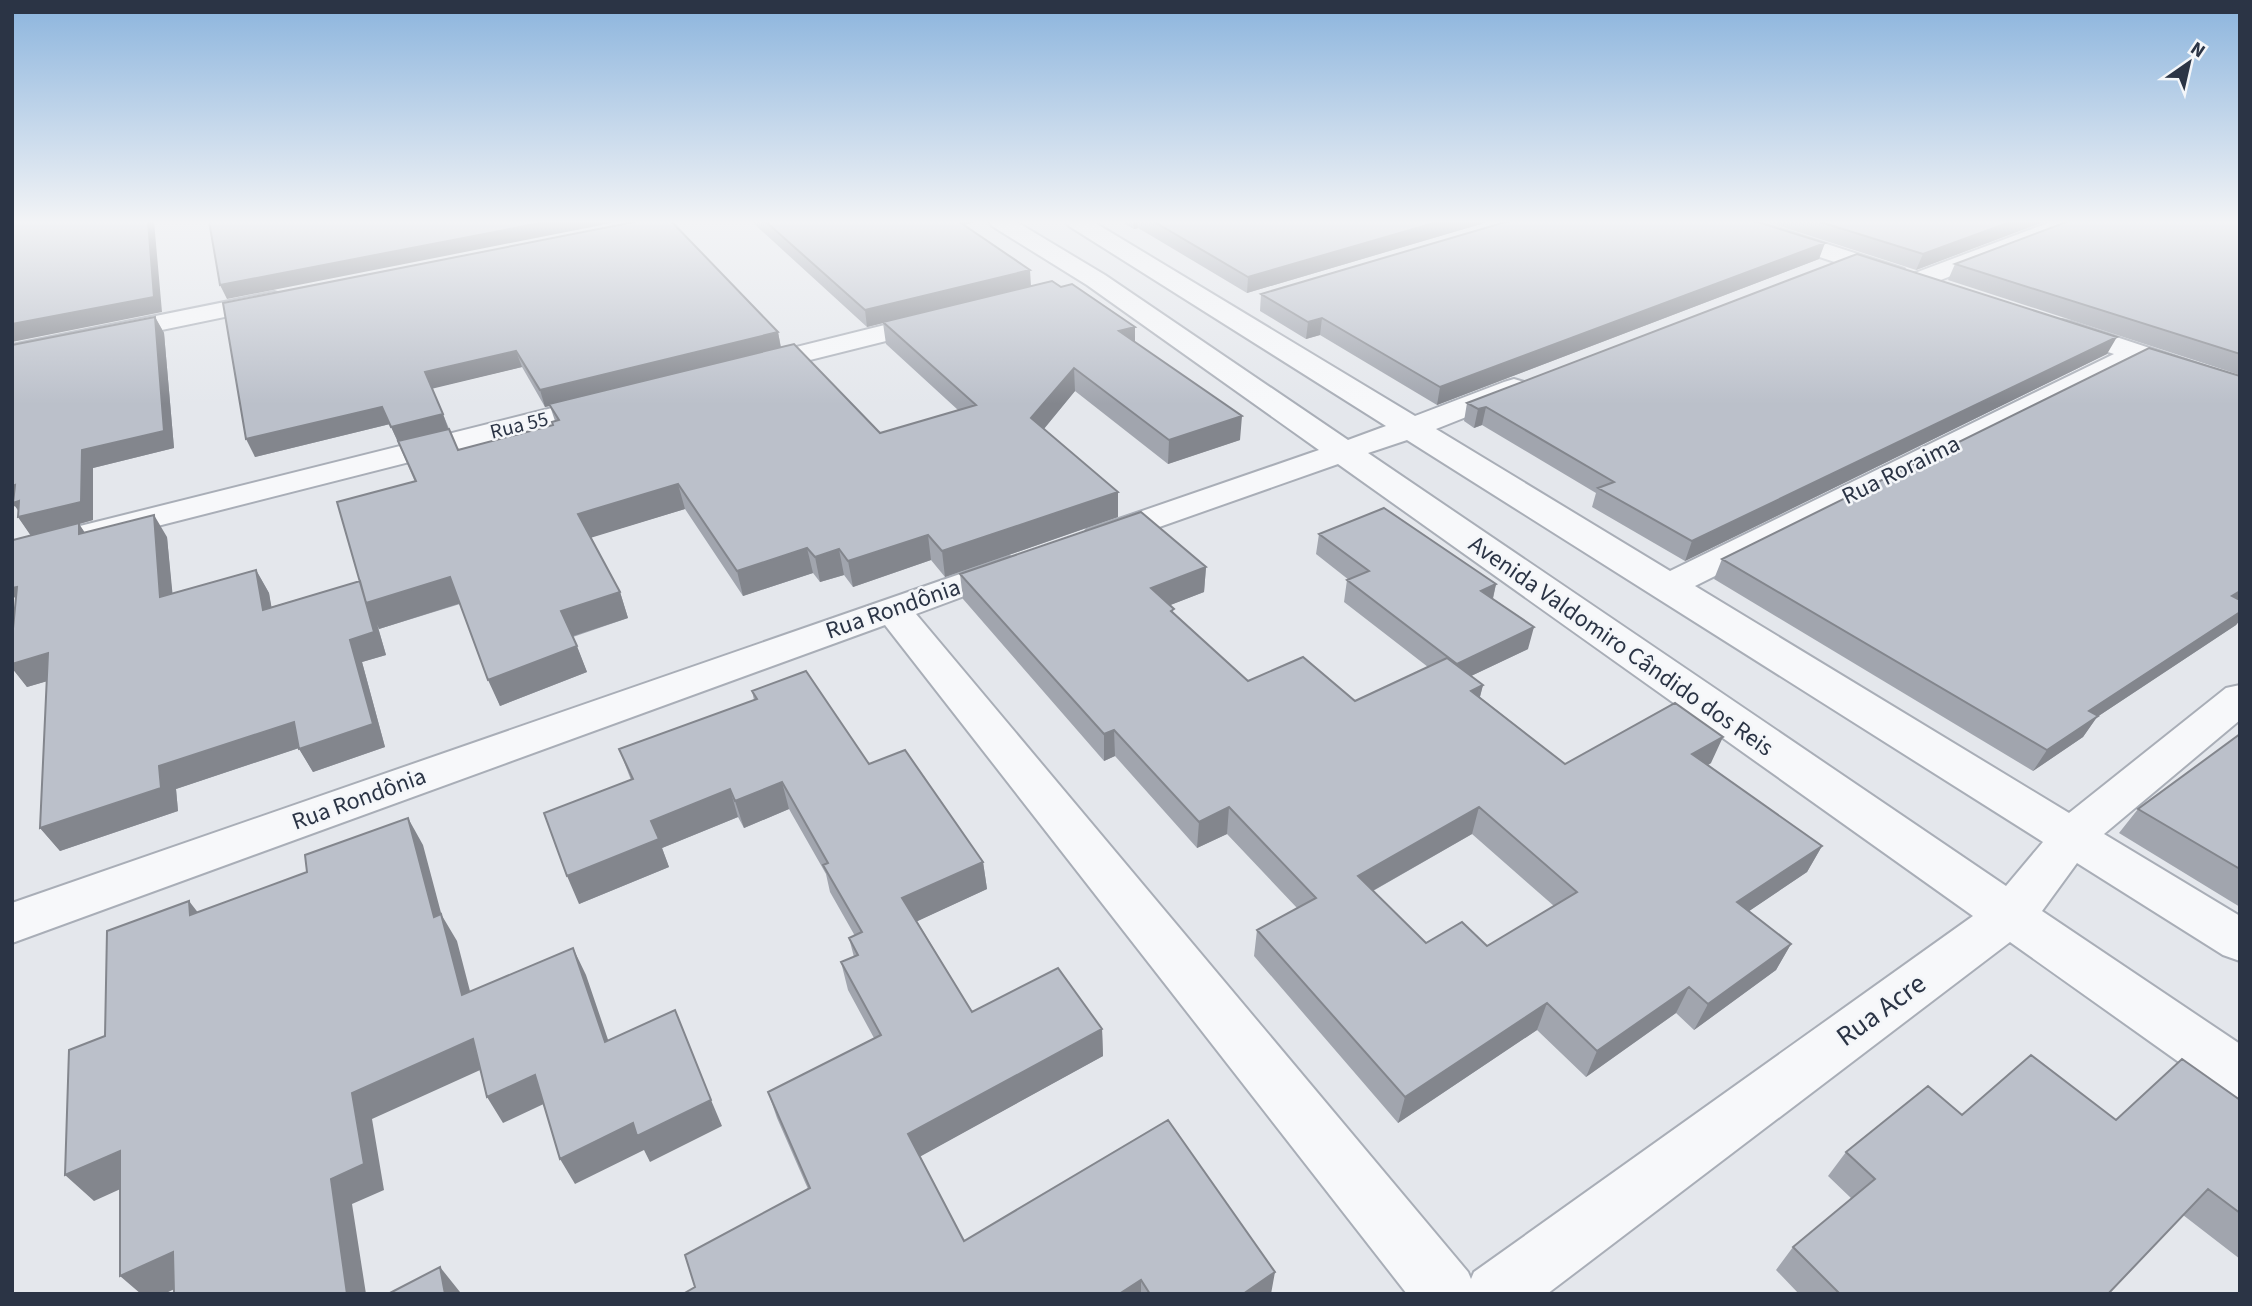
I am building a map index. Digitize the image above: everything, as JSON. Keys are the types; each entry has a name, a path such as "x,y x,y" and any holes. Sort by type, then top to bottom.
{"street":[{"path":"1055,290 1088,282"},
{"name":"Avenida Valdomiro Cândido dos Reis","path":"1099,282 2240,1075"},
{"path":"1180,282 1235,308 1411,428 2240,941"},
{"path":"1919,282 1955,293"},
{"path":"12,353 298,295"},
{"path":"730,372 960,314"},
{"path":"2034,319 2240,387"},
{"name":"Rua Roraima","path":"1665,587 2138,353"},
{"name":"Rua Rondônia","path":"12,923 892,609 1411,428 1540,378"},
{"name":"Rua 55","path":"12,553 635,396"},
{"path":"892,609 1446,1294"},
{"name":"Rua Acre","path":"1496,1294 2010,915 2048,871 2070,836 2240,698"}],"building":[{"path":"12,282 153,282 154,297 12,324"},
{"path":"330,282 730,282 778,332 540,390 516,351 425,372 443,414 391,427 382,407 246,439 223,303"},
{"path":"833,282 981,282 865,310"},
{"path":"1048,282 1061,287 1072,284 1135,327 1119,331 1242,416 1169,440 1074,368 1031,418 1118,492 942,551 928,535 848,561 839,549 815,557 807,548 737,571 678,484 578,514 620,592 561,611 577,646 488,680 450,577 366,603 337,502 416,481 398,441 449,429 458,450 553,425 552,422 559,420 549,404 794,344 880,433 976,405 883,322"},
{"path":"1302,282 1721,282 1440,387 1322,318 1308,322 1261,294"},
{"path":"1784,282 1945,282 2117,337 1692,541 1598,488 1614,482 1486,407 1478,409 1467,403"},
{"path":"2012,282 2240,282 2240,354"},
{"path":"155,317 164,431 82,450 81,502 18,517 19,501 13,503 15,485 12,486 12,345"},
{"path":"2149,348 2240,376 2240,591 2232,596 2240,600 2240,612 2089,711 2098,716 2047,750 1722,559"},
{"path":"1384,508 1496,584 1481,591 1534,627 1457,664 1347,580 1369,571 1319,534"},
{"path":"1141,512 1206,567 1151,588 1174,609 1171,611 1248,681 1303,657 1355,701 1447,658 1483,685 1471,691 1565,764 1675,703 1723,737 1692,754 1822,846 1737,902 1791,944 1708,1004 1689,987 1597,1051 1547,1003 1405,1097 1257,930 1316,898 1229,807 1199,822 1114,730 1104,734 960,574","holes":["1479,807 1577,892 1487,946 1462,922 1426,943 1358,876"]},
{"path":"154,515 160,597 256,570 263,610 360,581 374,632 350,640 373,724 299,749 294,722 159,766 161,788 40,828 48,653 12,664 17,587 12,588 13,540 79,523 79,534"},
{"path":"806,671 869,764 905,750 983,862 902,898 972,1012 1058,968 1102,1029 908,1134 964,1241 1168,1120 1275,1272 1243,1294 1150,1294 1141,1280 1119,1294 683,1294 695,1287 685,1255 810,1188 768,1092 881,1035 841,962 858,955 849,938 862,932 823,865 828,863 782,782 735,801 730,789 651,821 659,839 567,876 544,813 633,779 619,749 757,699 752,691"},
{"path":"2240,734 2240,869 2138,809"},
{"path":"408,818 434,917 441,914 462,995 573,948 605,1042 675,1010 711,1100 637,1136 633,1123 560,1159 535,1075 487,1097 473,1039 352,1093 364,1164 331,1179 347,1294 174,1294 173,1252 120,1276 120,1151 65,1175 69,1050 105,1036 107,931 189,901 190,915 307,872 305,855"},
{"path":"2031,1055 2116,1120 2182,1059 2240,1100 2240,1213 2208,1189 2108,1294 1840,1294 1793,1247 1875,1179 1846,1152 1928,1086 1962,1115"},
{"path":"440,1267 445,1294 388,1294"}]}
